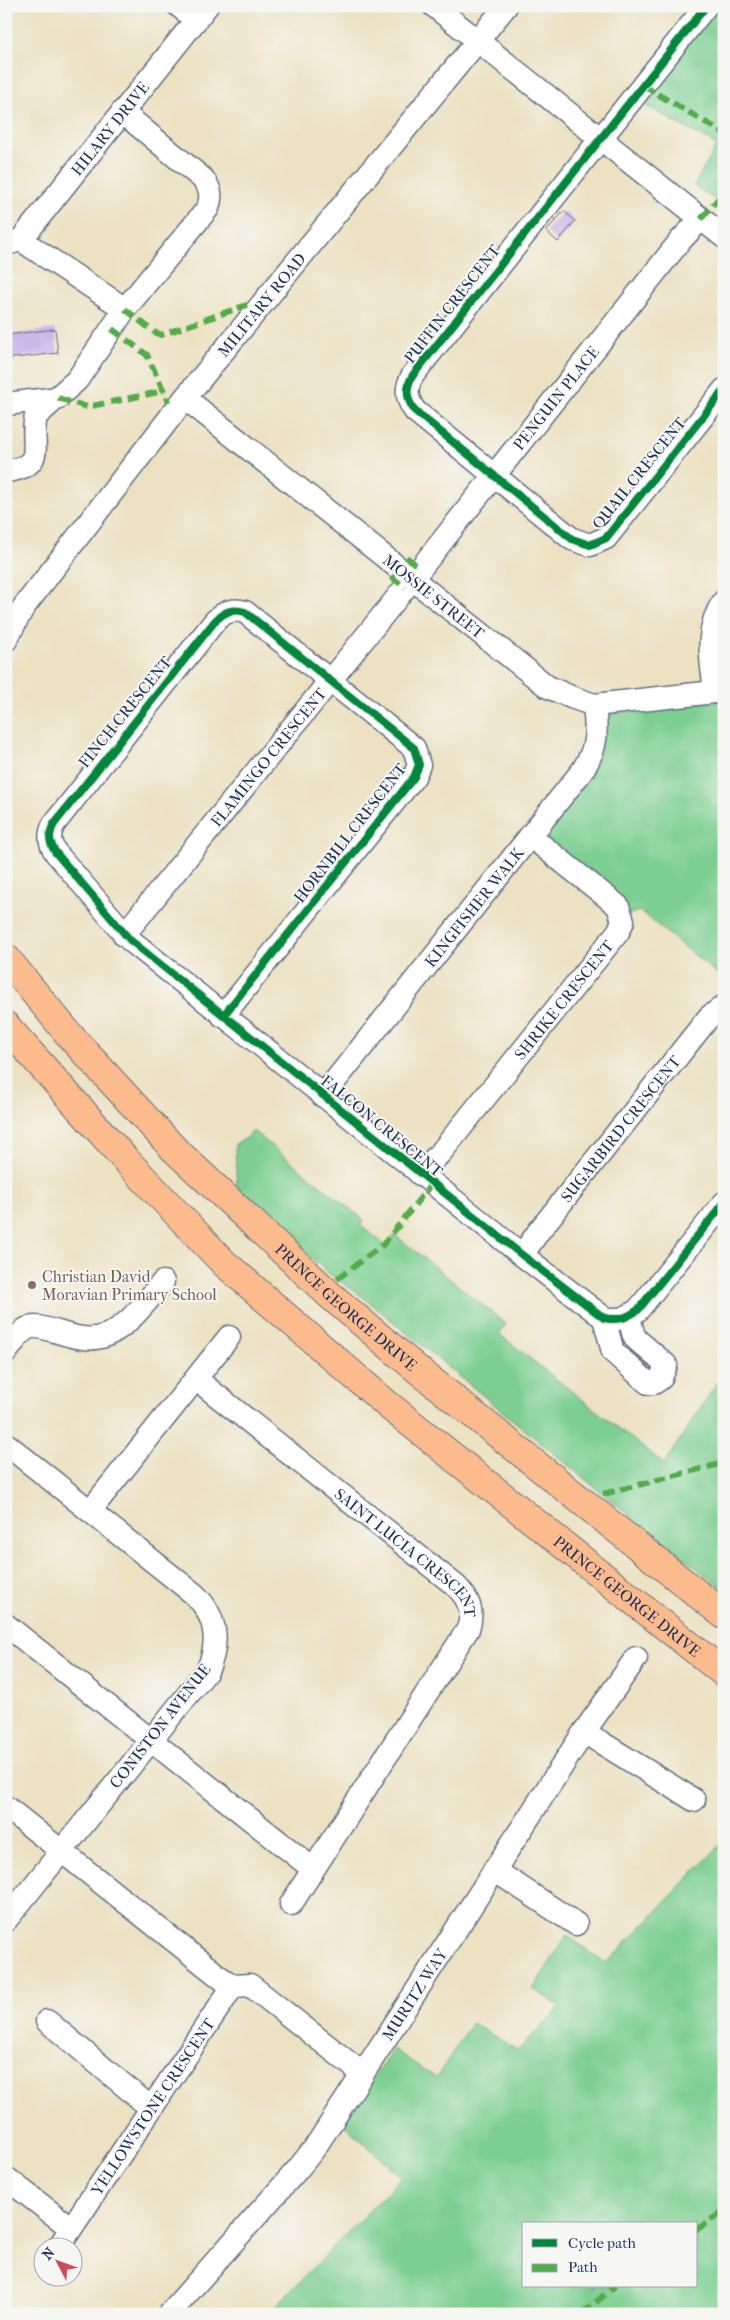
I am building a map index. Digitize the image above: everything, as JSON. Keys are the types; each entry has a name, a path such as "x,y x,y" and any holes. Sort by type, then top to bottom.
{"main road":[{"name":"PRINCE GEORGE DRIVE","path":"6,958 71,1037 173,1148 317,1283 433,1382 724,1615"},
{"name":"PRINCE GEORGE DRIVE","path":"6,1026 124,1158 224,1262 388,1405 724,1673"}],"street":[{"path":"434,6 724,237"},
{"name":"MILITARY ROAD","path":"6,640 15,614 185,398 506,6"},
{"name":"PUFFIN CRESCENT","path":"494,475 415,411 408,398 409,381 706,6"},
{"name":"HILARY DRIVE","path":"14,242 122,112 194,11"},
{"path":"6,471 19,469 30,463 36,448 34,423 36,416 77,380 124,309 208,208 211,198 208,185 204,179 122,112"},
{"name":"PENGUIN PLACE","path":"412,578 680,241 701,219"},
{"path":"14,242 124,309"},
{"name":"QUAIL CRESCENT","path":"494,475 572,539 590,545 606,538 724,390"},
{"path":"6,404 58,398"},
{"name":"MOSSIE STREET","path":"185,398 548,686 594,705 719,691"},
{"name":"FLAMINGO CRESCENT","path":"124,935 412,578"},
{"path":"719,691 709,640 715,618 724,601"},
{"name":"FINCH CRESCENT","path":"124,935 56,853 51,844 50,834 54,824 215,621 228,611 246,612 331,680"},
{"name":"HORNBILL CRESCENT","path":"223,1016 417,772 419,759 414,748 331,680"},
{"name":"KINGFISHER WALK","path":"323,1096 589,761 596,738 594,705"},
{"name":"SHRIKE CRESCENT","path":"420,1174 448,1143 612,939 622,921 618,906 530,836"},
{"name":"FALCON CRESCENT","path":"124,935 420,1174 604,1318"},
{"name":"SUGARBIRD CRESCENT","path":"522,1255 709,1017 724,1006"},
{"path":"629,1316 631,1328 636,1339 666,1365 661,1378 654,1384 648,1383 613,1352 604,1318 617,1320 629,1316 638,1310 724,1203"},
{"path":"6,1352 23,1331 35,1326 81,1339 95,1338 108,1334 137,1312 163,1282"},
{"path":"90,1511 230,1337"},
{"name":"SAINT LUCIA CRESCENT","path":"196,1379 456,1586 464,1594 471,1610 468,1629 291,1904"},
{"name":"CONISTON AVENUE","path":"6,1444 203,1602 213,1622 216,1646 207,1671 6,1920"},
{"path":"6,1625 313,1869"},
{"name":"MURITZ WAY","path":"169,2314 297,2170 314,2148 584,1732 636,1658"},
{"path":"584,1732 694,1800"},
{"path":"6,1807 233,1986 250,1985 363,2074"},
{"path":"494,1870 576,1924"},
{"name":"YELLOWSTONE CRESCENT","path":"64,2238 233,1986"},
{"path":"47,2021 152,2108"},
{"path":"6,2178 71,2228"}],"green space":[{"path":"716,6 724,6 724,205 694,186 717,145 641,103"},
{"path":"724,700 724,979 640,911 627,915 547,840 547,829 605,720 612,713"},
{"path":"253,1131 364,1220 360,1225 386,1246 395,1235 506,1324 499,1334 664,1464 724,1372 724,1590 603,1494 363,1297 328,1273 237,1192 235,1144 247,1138"},
{"path":"724,1841 724,2313 268,2314 402,2177 343,2124 393,2049 436,2078 472,2023 518,2050 561,2007 533,1989 567,1935 606,1964"}],"building":[{"path":"564,211 575,221 558,242 546,231"},
{"path":"55,329 58,353 6,359 6,335"}],"marked path":[{"path":"642,85 724,133"},
{"path":"701,219 724,192"},
{"path":"125,309 154,332 161,335 247,305"},
{"path":"112,329 147,355 169,402"},
{"path":"58,398 87,407 164,391"},
{"path":"406,557 420,568"},
{"path":"391,576 405,588"},
{"path":"337,1279 384,1244 432,1183"},
{"path":"603,1494 724,1463"},
{"path":"698,2229 724,2211"},
{"path":"582,2314 613,2288"}],"cycle path":[{"path":"706,6 413,375 409,384 408,398 415,411 572,539 590,545 606,538 724,390"},
{"path":"223,1016 414,777 419,765 414,748 245,612 236,610 225,613 215,621 54,824 50,839 56,853 130,940 522,1255 604,1318 622,1318 638,1310 724,1203"}],"place":[{"name":"Christian David Moravian Primary School","path":"32,1285"}]}
